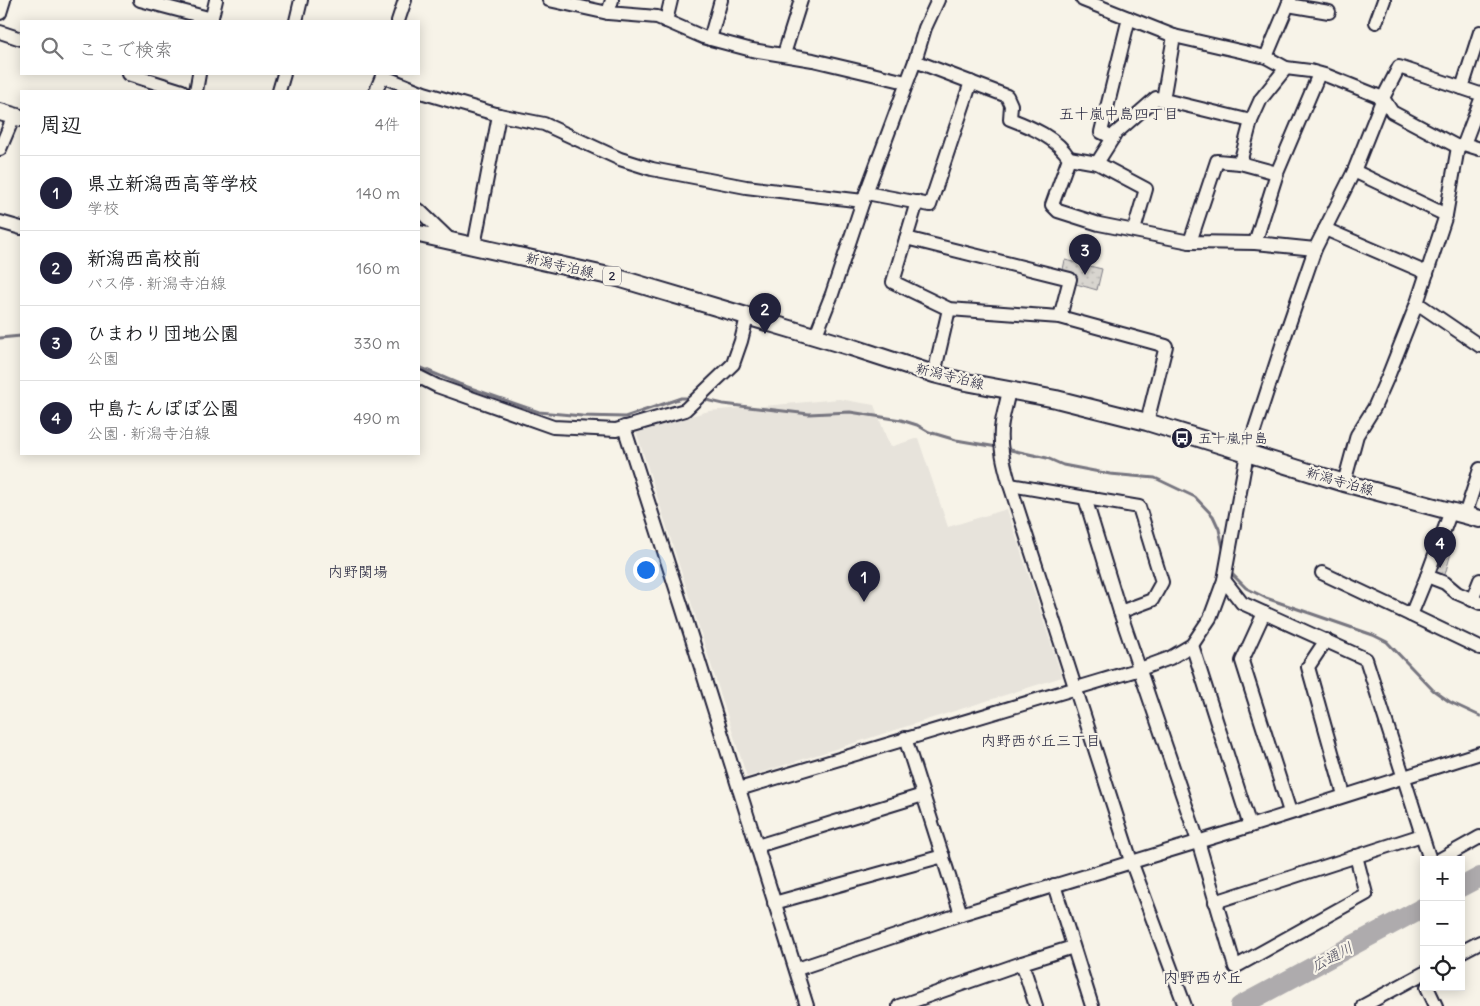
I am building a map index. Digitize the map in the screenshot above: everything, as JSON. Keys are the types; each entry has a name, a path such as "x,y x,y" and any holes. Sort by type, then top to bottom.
{"main road":[{"name":"新潟寺泊線","path":"420,234 618,278 934,374 1056,399 1148,422 1344,482 1466,515"}],"street":[{"path":"0,13 4,0"},
{"path":"140,0 211,20 216,0"},
{"path":"296,20 301,0"},
{"path":"398,20 405,0"},
{"path":"608,13 612,0"},
{"path":"666,21 671,0"},
{"path":"710,39 721,0"},
{"path":"784,54 801,0"},
{"path":"815,337 832,294 864,197 915,61 925,28 938,0"},
{"path":"1083,0 1174,36 1266,57 1286,68 1319,74 1384,98 1392,112 1461,146 1480,150"},
{"path":"1376,22 1384,0"},
{"path":"554,1 608,13 658,17 710,39 752,50 784,54 906,82"},
{"path":"1266,57 1289,2 1329,12"},
{"path":"1113,138 1101,132 1129,18"},
{"path":"0,32 20,39"},
{"path":"1462,88 1480,32"},
{"path":"1163,100 1174,36"},
{"path":"915,61 1007,96 1011,105 1010,119 1052,140 1065,151 1069,158 1052,205 1058,211 1099,224 1190,242 1255,243 1315,249"},
{"path":"740,788 1140,669 1170,658 1192,645 1210,618 1224,580 1247,453 1315,249 1354,171 1399,67 1480,94"},
{"path":"1240,163 1251,121 1261,100 1286,68"},
{"path":"1255,243 1277,173 1319,74"},
{"path":"131,75 179,90"},
{"path":"196,90 199,75"},
{"path":"279,90 284,75"},
{"path":"376,90 383,75 417,90"},
{"path":"420,91 499,115 544,124 620,159 652,169 746,187 930,204 971,82"},
{"path":"1097,163 1116,134 1156,98 1251,121"},
{"path":"1344,482 1357,436 1366,423 1382,391 1417,303 1446,215 1461,146 1480,102"},
{"path":"0,149 12,115"},
{"path":"474,246 499,115"},
{"path":"1069,158 1097,163 1146,189 1134,230"},
{"path":"1190,242 1217,161 1240,163 1277,173"},
{"path":"1354,171 1446,215"},
{"path":"917,202 893,282 949,308 1060,317 1166,346 1148,422"},
{"path":"420,211 450,240"},
{"path":"0,222 20,228"},
{"path":"1326,229 1427,272"},
{"path":"906,238 1070,279 1060,317"},
{"path":"1417,303 1480,346"},
{"path":"934,374 949,308"},
{"path":"420,377 437,386 553,427 616,430 685,410 732,364 741,341 747,317"},
{"path":"1009,390 1002,423 1001,440 1004,463 1010,485 1131,861 1185,1006"},
{"path":"624,427 808,1006"},
{"path":"1411,615 1427,576 1466,515 1480,469"},
{"path":"1010,485 1139,507 1162,582 1152,600 1120,612"},
{"path":"1086,498 1120,612 1198,840 1236,967 1366,894 1356,856"},
{"path":"1322,573 1480,648"},
{"path":"1427,576 1476,602 1480,580"},
{"path":"1224,580 1242,603 1366,659 1429,856"},
{"path":"1264,612 1242,661 1290,812"},
{"path":"1326,640 1308,667 1344,795"},
{"path":"1192,645 1250,826"},
{"path":"905,738 962,914"},
{"path":"797,969 962,914 1480,753"},
{"path":"757,846 924,795"},
{"path":"1215,902 1422,835"},
{"path":"1446,856 1480,837"},
{"path":"774,903 943,856"},
{"path":"1054,885 1092,1006"},
{"path":"1465,950 1480,942"},
{"path":"898,1006 1073,947"},
{"path":"1022,963 1036,1006"},
{"path":"1366,1005 1420,977"},
{"path":"1429,991 1436,1006"}],"shaded area":[{"path":"1065,260 1102,269 1097,290 1076,284 1077,277 1062,274"},
{"path":"839,399 874,405 890,447 918,438 948,527 1007,509 1062,677 747,777 636,431 709,411"},
{"path":"1440,550 1451,553 1444,578 1434,572"}],"waterway":[{"path":"0,338 20,336"},
{"path":"420,367 459,384 539,412 625,417 681,398 691,398"},
{"path":"702,399 723,404 809,414 850,412 901,420 917,425 929,432 956,440 997,447"},
{"path":"1006,449 1047,458 1063,465 1110,474 1155,478 1195,497 1213,516 1219,529 1224,553"},
{"path":"1231,570 1232,574 1246,588 1266,598 1373,635 1387,642 1433,690 1450,702 1480,716"},
{"name":"広通川","path":"1465,885 1480,877"},
{"name":"広通川","path":"1240,1006 1420,909"}],"place":[{"name":"ひまわり団地公園","path":"1085,275"},
{"name":"新潟西高校前","path":"765,334"},
{"name":"五十嵐中島","path":"1182,438"},
{"name":"中島たんぽぽ公園","path":"1440,568"},
{"name":"県立新潟西高等学校","path":"864,602"}],"district":[{"name":"五十嵐中島四丁目","path":"1119,114"},
{"name":"内野関場","path":"358,572"},
{"name":"内野西が丘三丁目","path":"1041,741"},
{"name":"内野西が丘","path":"1203,977"}]}
